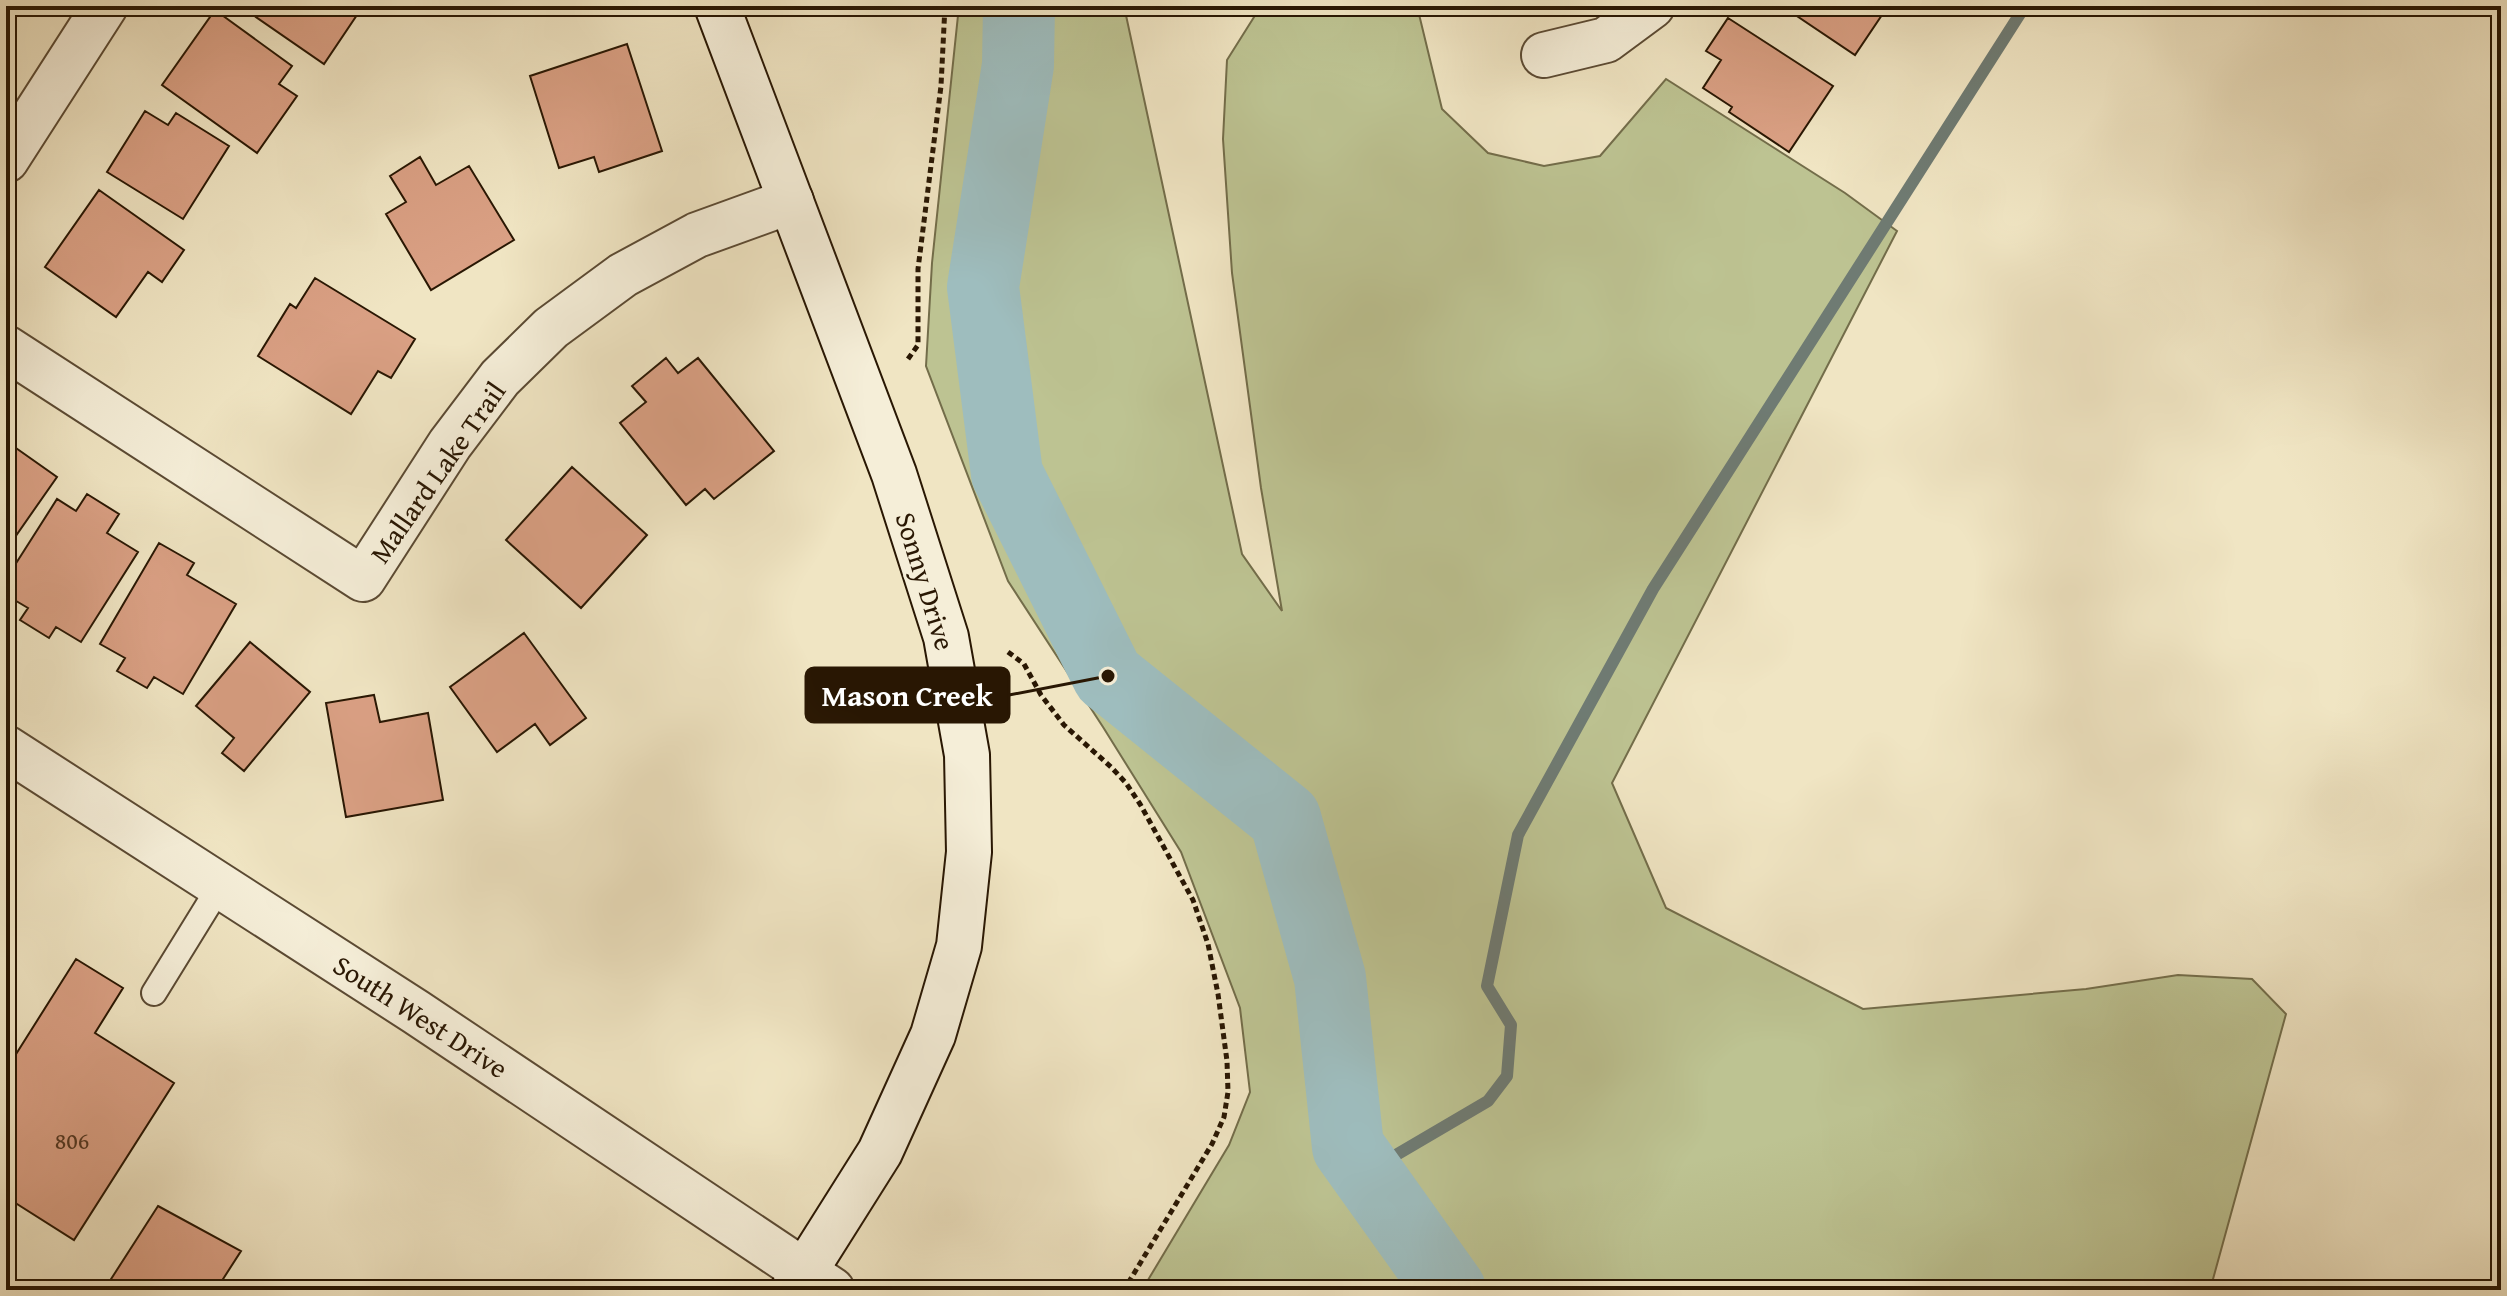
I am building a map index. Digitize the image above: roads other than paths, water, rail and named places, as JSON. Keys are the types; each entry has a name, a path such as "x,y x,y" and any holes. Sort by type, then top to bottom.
{"street":[{"path":"6,160 105,6"},
{"name":"Sonny Drive","path":"717,6 894,474 946,637 967,755 969,852 959,946 933,1035 880,1152 810,1284"},
{"path":"1544,55 1606,40 1652,6"},
{"name":"Mallard Lake Trail","path":"6,348 363,579 450,444 500,378 551,328 623,275 697,235 791,201"},
{"name":"South West Drive","path":"6,748 429,1021 810,1284"}],"lane":[{"path":"154,993 220,886"}],"waterway":[{"path":"1019,6 1018,65 983,287 1007,474 1108,676 1285,818 1330,978 1348,1147 1450,1290"},
{"path":"1367,1172 1488,1101 1507,1076 1511,1025 1487,986 1518,835 1653,589 2025,6"}],"place":[{"name":"Mason Creek","path":"1108,676"}]}
